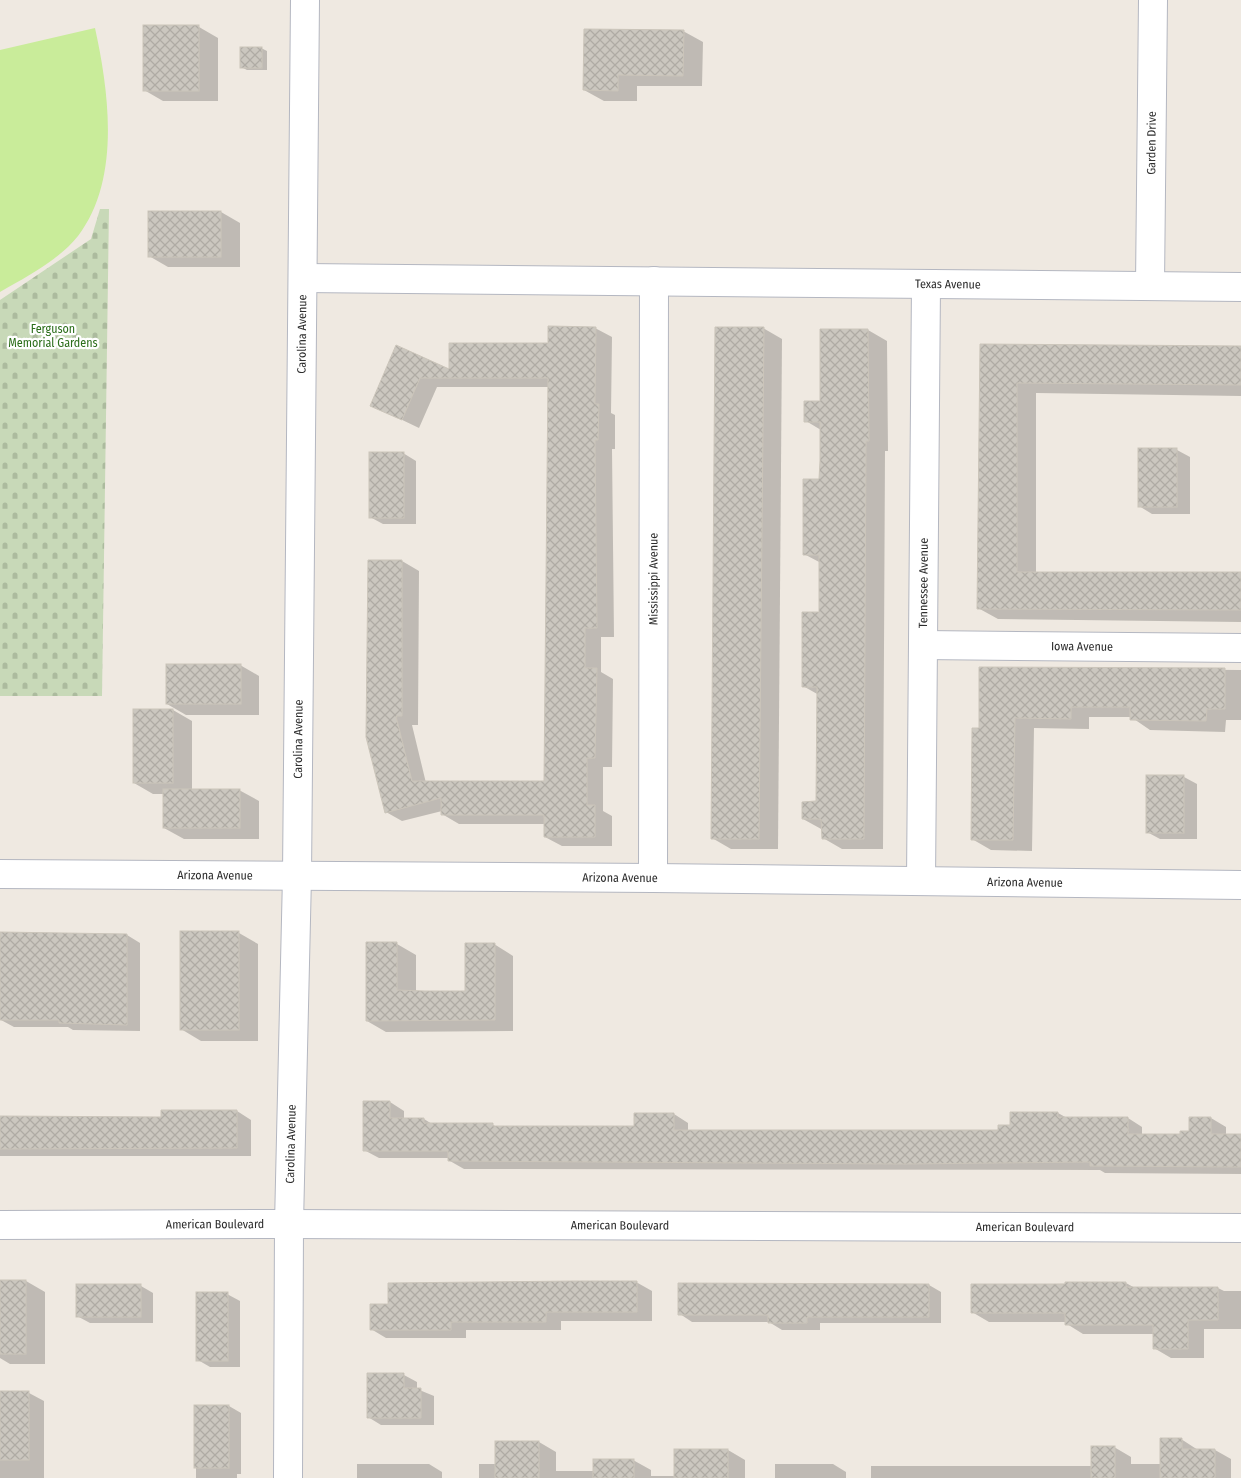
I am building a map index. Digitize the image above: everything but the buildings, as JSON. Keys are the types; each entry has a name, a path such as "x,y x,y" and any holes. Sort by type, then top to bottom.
{"street":[{"name":"Carolina Avenue","path":"288,1478 289,1224 297,876 305,0"},
{"name":"Garden Drive","path":"1150,285 1153,0"},
{"name":"Texas Avenue","path":"303,278 1241,287"},
{"name":"Mississippi Avenue","path":"653,878 654,281"},
{"name":"Tennessee Avenue","path":"921,881 926,285"},
{"name":"Iowa Avenue","path":"923,645 1241,648"},
{"name":"Arizona Avenue","path":"0,874 653,878 1241,886"},
{"name":"American Boulevard","path":"0,1225 289,1224 1241,1228"}],"green space":[{"path":"95,28 107,107 108,135 101,189 92,214 70,245 42,267 0,292 0,50"},
{"name":"Ferguson Memorial Gardens","path":"100,209 109,209 102,696 0,696 0,300 91,239"}]}
